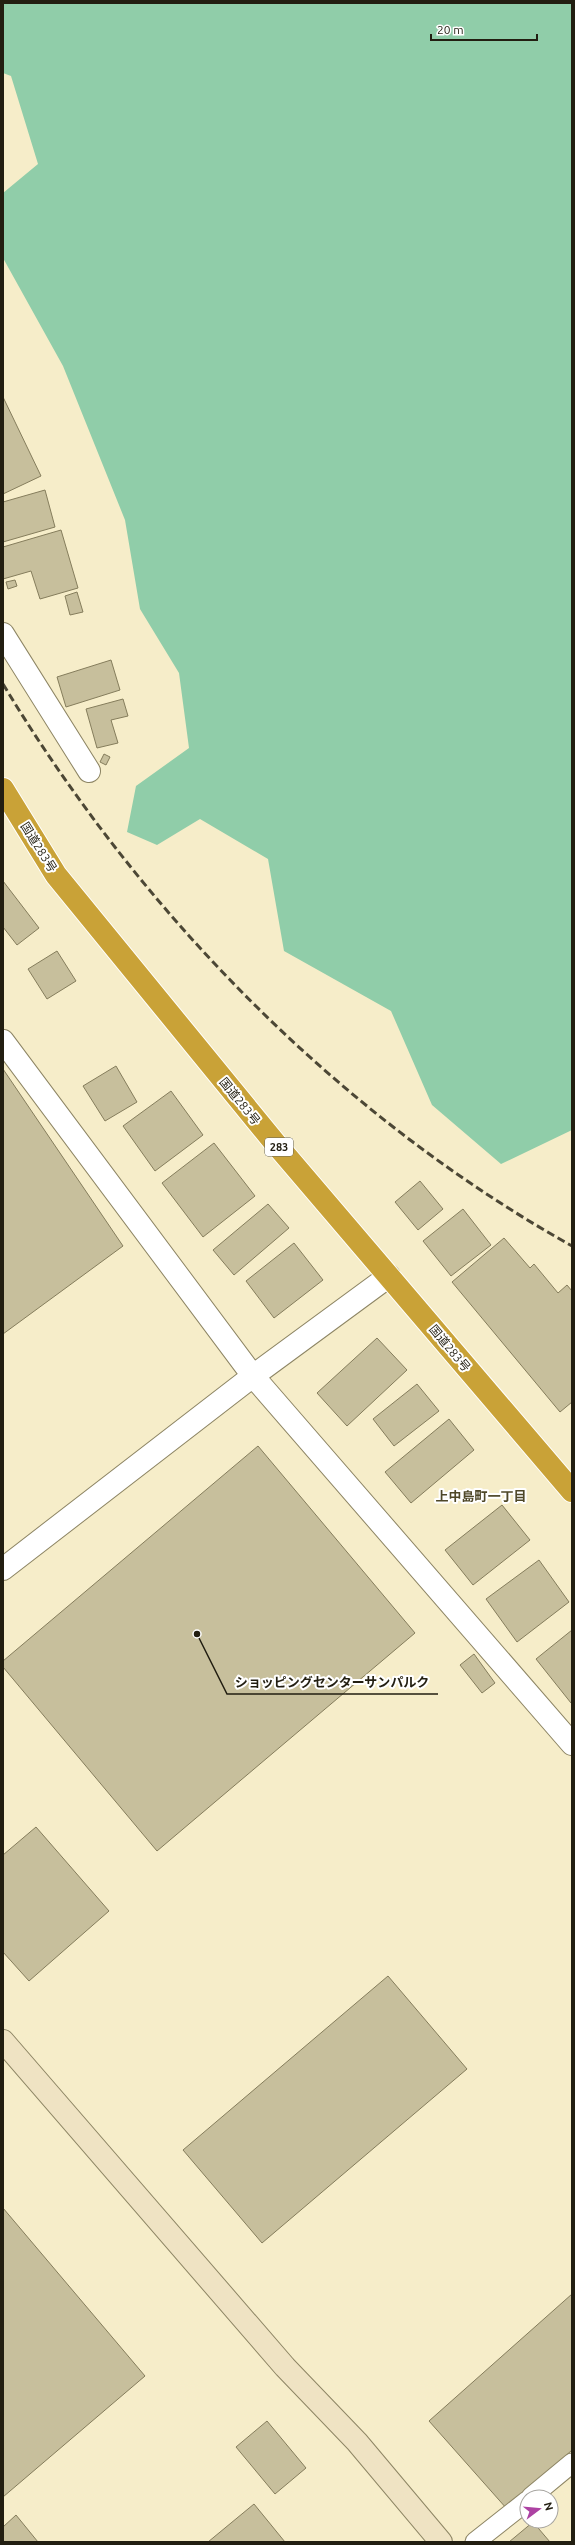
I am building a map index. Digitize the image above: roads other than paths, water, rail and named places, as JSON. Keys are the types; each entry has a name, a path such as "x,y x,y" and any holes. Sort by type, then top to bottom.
{"highway":[{"name":"国道283号","path":"3,789 56,875 270,1136 572,1491"}],"street":[{"path":"3,634 89,771"},
{"path":"3,1041 253,1376 572,1744"},
{"path":"3,1569 253,1376 389,1276"},
{"path":"3,2041 285,2367 357,2442 440,2542"}],"lane":[{"path":"541,2489 572,2463"},
{"path":"475,2542 519,2507"}],"railway":[{"path":"3,684 57,769 117,850 182,928 252,1002 326,1071 404,1135 486,1194 572,1246"}],"place":[{"name":"ショッピングセンターサンパルク","path":"197,1634"}],"district":[{"name":"上中島町一丁目","path":"481,1496"}]}
